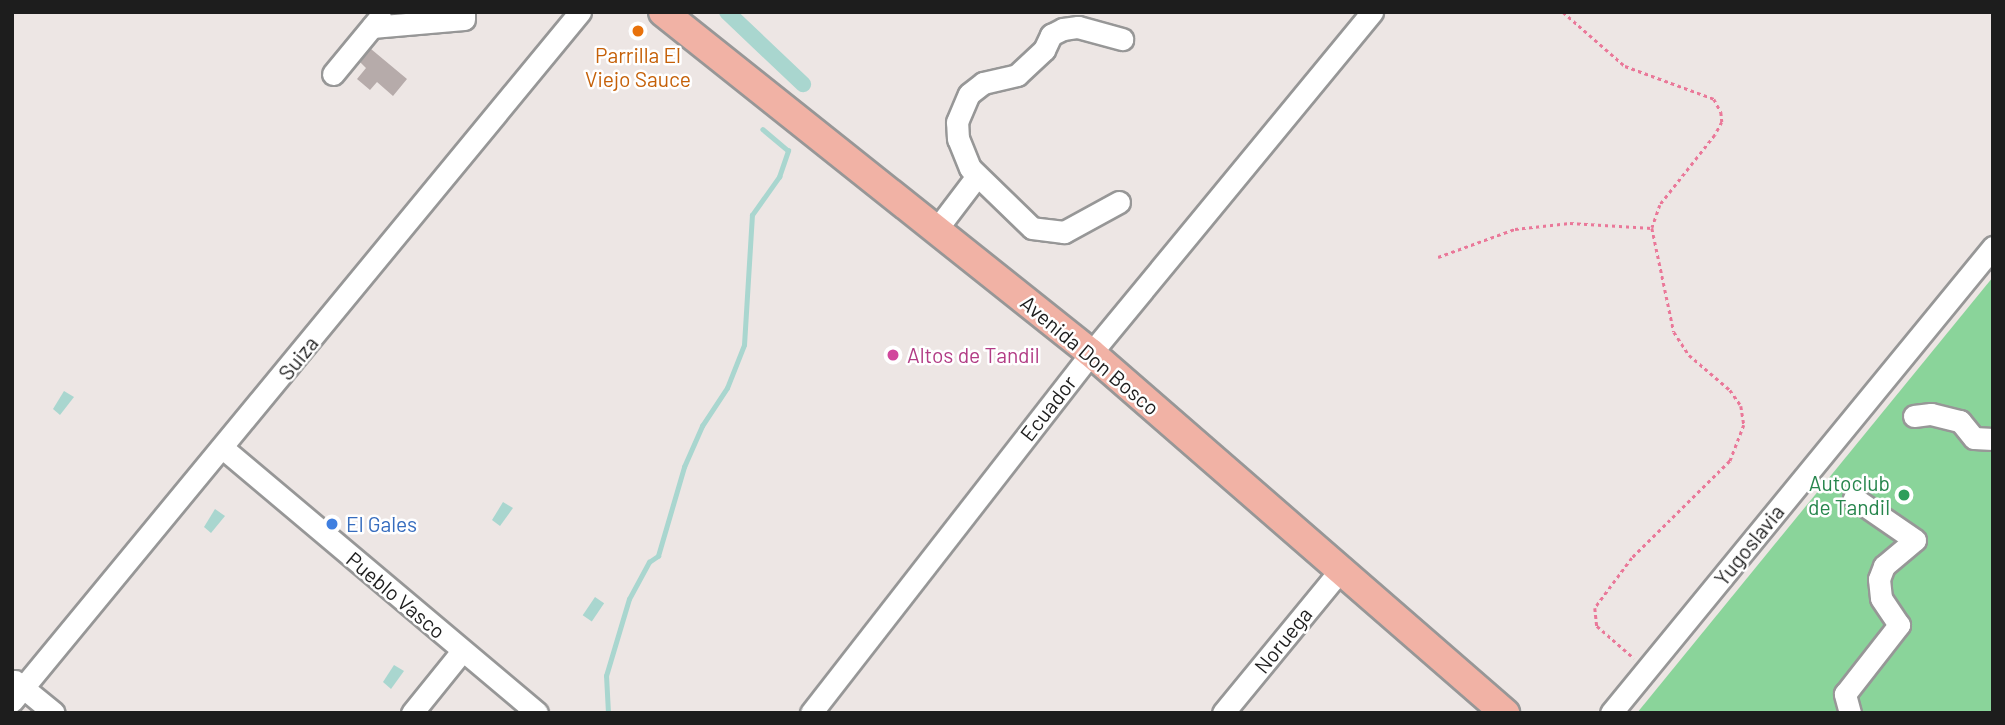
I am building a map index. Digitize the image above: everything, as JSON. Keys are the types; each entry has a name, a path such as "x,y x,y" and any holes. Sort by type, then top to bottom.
{"main road":[{"name":"Avenida Don Bosco","path":"663,12 1090,353 1342,568 1505,713"}],"street":[{"path":"333,74 378,19 464,19 464,12"},
{"name":"Suiza","path":"16,689 224,449 580,12"},
{"name":"Ecuador","path":"811,713 1090,353 1372,12"},
{"path":"1119,202 1064,232 1046,232 1015,215 977,176 957,139 957,122 969,94 983,83 1017,75 1044,50 1051,35 1063,29 1078,27 1122,39"},
{"path":"936,230 977,176"},
{"name":"Yugoslavia","path":"1611,713 1993,247"},
{"path":"1914,416 1931,414 1960,421 1974,438 1993,439"},
{"name":"Pueblo Vasco","path":"224,449 537,713"},
{"path":"1850,713 1845,694 1899,625 1881,598 1879,579 1884,566 1915,540 1854,498"},
{"name":"Noruega","path":"1223,713 1342,568"},
{"path":"412,713 462,651"},
{"path":"16,689 54,713"}],"path":[{"path":"1563,12 1625,66 1714,99 1721,112 1714,135 1660,205 1652,228 1674,332 1689,355 1730,390 1741,406 1744,425 1730,461 1632,558 1594,608 1597,626 1647,669"},
{"path":"1438,257 1515,229 1570,223 1652,228"}],"green space":[{"name":"Autoclub de Tandil","path":"1993,277 1993,713 1637,713"}],"water":[{"path":"64,391 74,397 60,415 53,409"},
{"path":"503,502 513,508 500,526 492,520"},
{"path":"215,509 225,516 211,533 204,527"},
{"path":"595,597 604,603 592,621 583,615"},
{"path":"394,665 404,671 391,689 383,682"}],"building":[{"path":"371,49 407,79 393,96 377,82 370,90 357,79 366,68 360,62"}],"waterway":[{"path":"727,12 803,84"},
{"path":"608,713 606,676 629,599 649,562 658,556 684,467 702,426 727,388 744,345 752,215 779,177 788,151 763,130"}],"place":[{"name":"Parrilla El Viejo Sauce","path":"638,31"},
{"name":"Altos de Tandil","path":"893,355"},
{"name":"Autoclub de Tandil","path":"1904,495"},
{"name":"El Gales","path":"332,524"}]}
